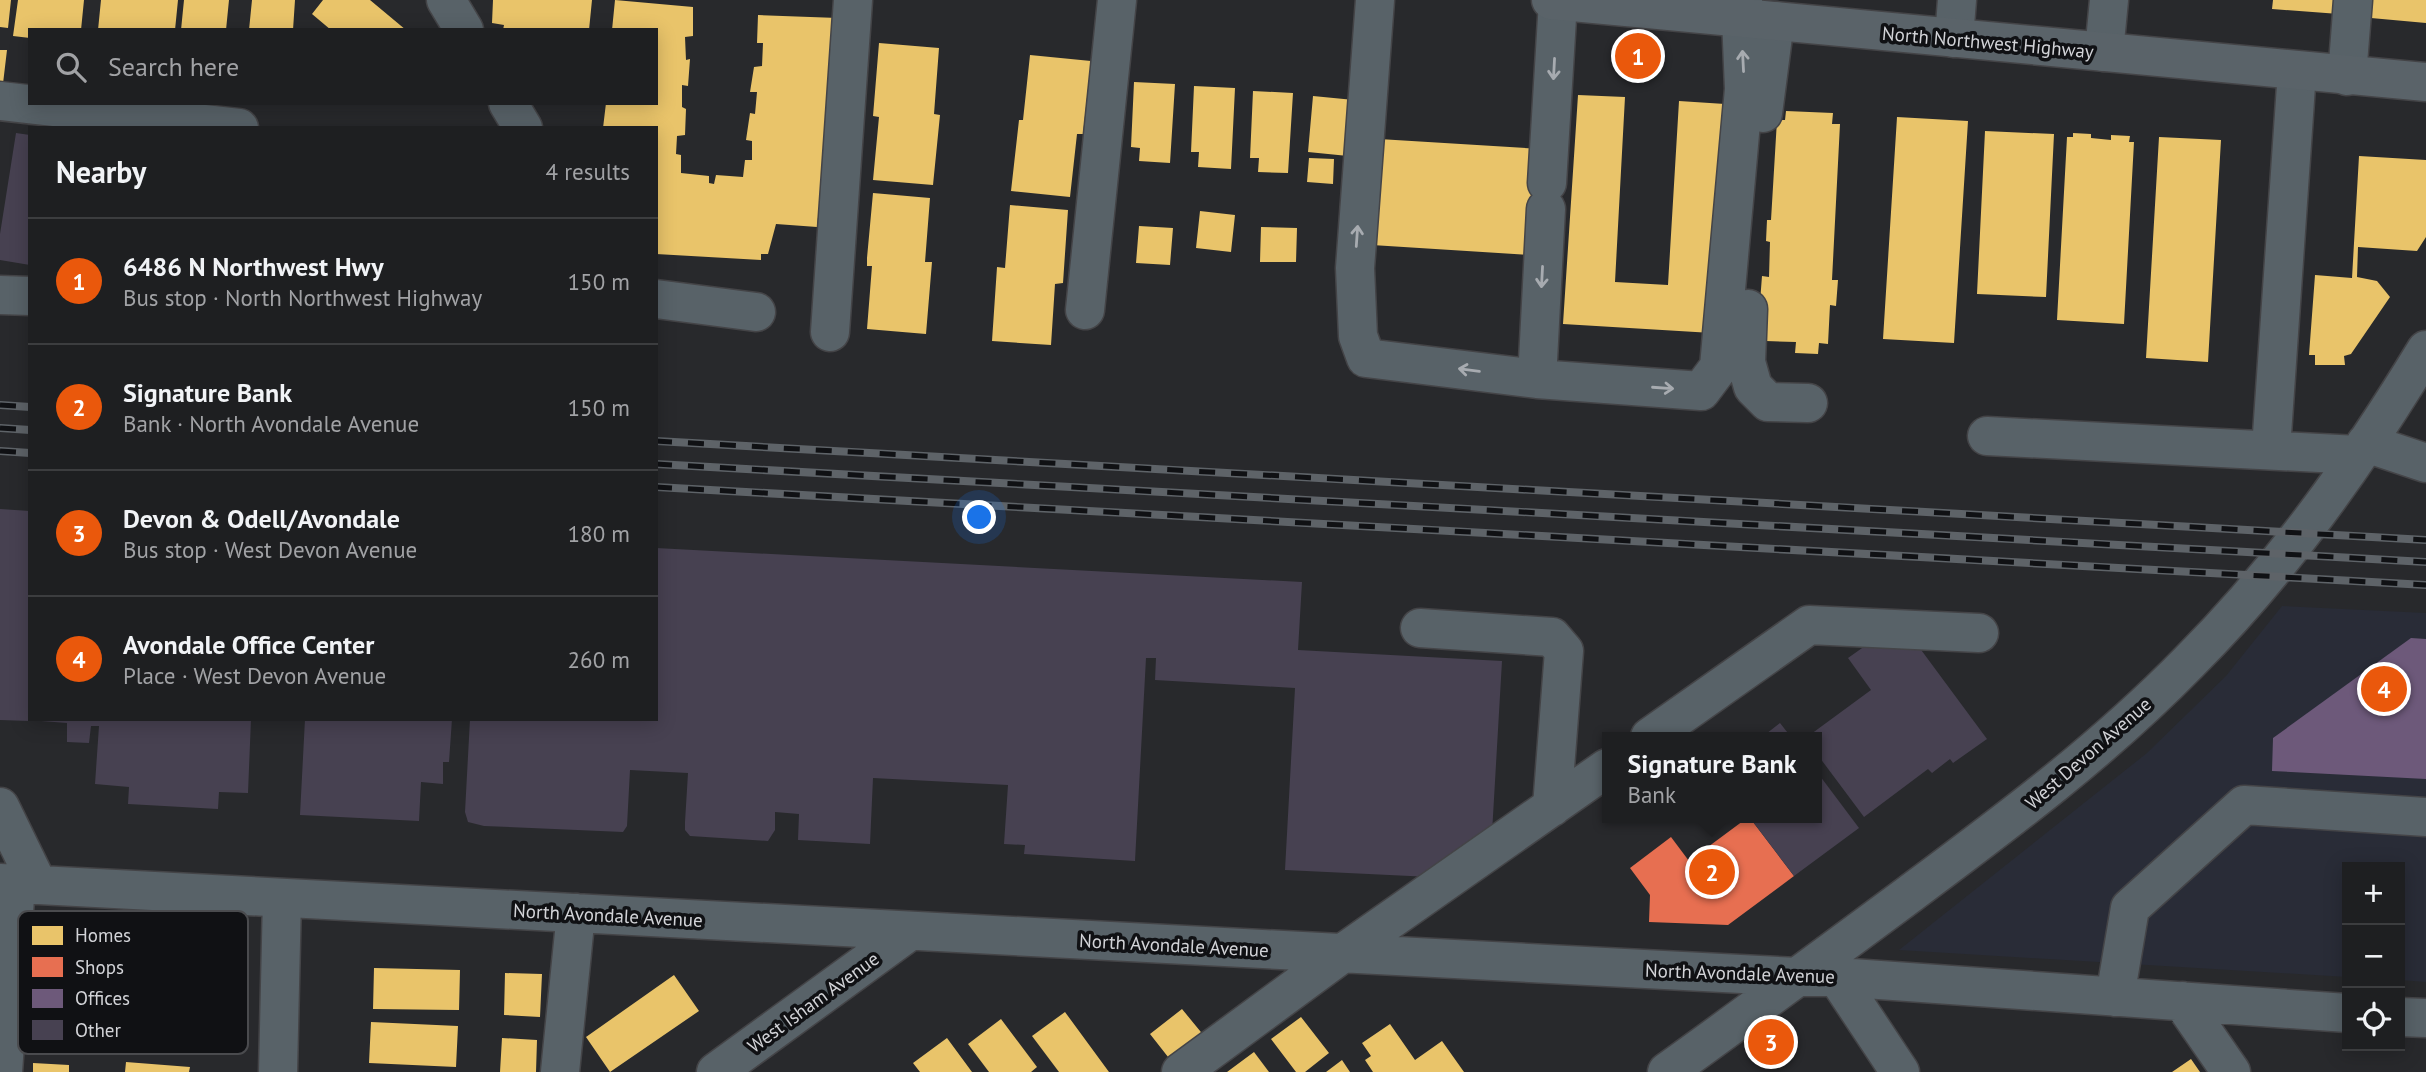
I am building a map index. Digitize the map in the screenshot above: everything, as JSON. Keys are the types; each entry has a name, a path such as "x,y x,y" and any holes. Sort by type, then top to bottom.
{"main road":[{"name":"North Northwest Highway","path":"1551,0 1753,13 1954,38 2426,82"}],"street":[{"path":"446,0 463,28"},
{"path":"830,332 853,0"},
{"path":"1085,310 1117,0"},
{"path":"1375,0 1355,268 1358,336 1366,358 1537,379 1701,391 1719,367 1753,13"},
{"path":"1954,38 1957,0"},
{"path":"2104,52 2109,0"},
{"path":"2347,76 2353,0"},
{"path":"1537,379 1558,1"},
{"path":"1753,13 1756,178 1746,362 1753,387 1768,402 1808,403"},
{"path":"2271,449 2297,71"},
{"path":"0,101 28,104"},
{"path":"35,105 221,126"},
{"path":"509,105 522,126"},
{"path":"0,295 28,296"},
{"path":"658,299 756,312"},
{"name":"West Devon Avenue","path":"1667,1072 2058,783 2123,726 2190,662 2302,533 2362,449 2426,349"},
{"path":"1987,436 2271,449 2362,449 2426,463"},
{"path":"1657,732 1808,625 1979,633"},
{"path":"1420,628 1552,637 1564,651 1552,807"},
{"path":"1181,1072 1343,953 1602,772"},
{"path":"2115,997 2130,908 2244,805 2426,817"},
{"path":"0,807 18,884 3,1072"},
{"name":"North Avondale Avenue","path":"18,884 1837,977 2342,1013"},
{"path":"278,1072 282,898"},
{"path":"560,1072 576,913"},
{"name":"West Isham Avenue","path":"716,1072 910,931"},
{"path":"1837,977 1900,1072"},
{"path":"2182,1001 2231,1072"},
{"path":"2405,1017 2426,1018"}],"shaded area":[{"path":"2282,606 2426,613 2426,982 2405,980 2405,862 2342,862 2342,977 1899,950 2147,753 2226,676"}],"building: Homes":[{"path":"0,0 11,0 8,28 0,27"},
{"path":"18,0 84,0 81,28 28,28 28,38 13,36"},
{"path":"101,0 178,0 175,28 98,28"},
{"path":"184,0 229,0 226,28 181,28"},
{"path":"252,0 295,0 293,28 249,28"},
{"path":"323,0 370,0 404,28 329,28 312,14"},
{"path":"493,0 592,0 589,28 503,28 504,25 492,23"},
{"path":"615,0 693,7 693,36 685,37 686,60 690,59 688,86 682,85 682,107 686,109 685,135 677,136 676,154 681,155 681,173 709,176 709,183 714,184 716,175 743,177 745,160 752,160 752,141 746,140 750,113 755,114 757,92 750,92 754,67 762,66 763,43 757,43 758,15 838,18 817,227 776,224 768,254 761,254 761,260 658,254 658,126 603,126 606,105 658,105 658,28 612,28"},
{"path":"2273,0 2341,0 2339,14 2272,9"},
{"path":"2373,0 2426,0 2426,23 2371,18"},
{"path":"879,43 939,48 934,114 940,115 933,185 873,180 879,117 873,116"},
{"path":"0,50 7,50 2,92 0,92"},
{"path":"1030,55 1091,61 1083,134 1077,134 1070,197 1011,191"},
{"path":"1134,82 1175,84 1170,163 1139,161 1140,148 1131,147"},
{"path":"1194,86 1235,88 1231,169 1198,167 1199,152 1191,152"},
{"path":"1253,91 1293,93 1288,173 1258,172 1259,158 1250,158"},
{"path":"1578,95 1625,97 1615,282 1668,285 1679,101 1725,104 1712,333 1563,324"},
{"path":"1313,96 1354,100 1348,156 1308,152"},
{"path":"1786,111 1833,113 1832,124 1840,124 1832,280 1838,280 1836,306 1830,305 1828,344 1819,343 1818,354 1795,353 1796,342 1766,341 1767,302 1760,302 1762,276 1769,277 1770,242 1766,241 1767,220 1771,220 1777,120 1785,120"},
{"path":"1897,117 1968,121 1954,343 1883,339"},
{"path":"1985,131 2054,134 2046,297 1977,294"},
{"path":"2073,133 2091,134 2091,138 2111,140 2111,135 2130,136 2129,142 2134,142 2124,324 2057,320 2067,137 2073,137"},
{"path":"2159,137 2221,140 2208,362 2146,358"},
{"path":"1379,139 1541,149 1531,255 1372,245"},
{"path":"2359,156 2426,160 2426,237 2417,251 2358,247 2357,277 2377,281 2390,297 2351,354 2344,356 2345,365 2315,365 2315,355 2309,355 2315,275 2352,278"},
{"path":"1309,158 1334,159 1333,184 1307,182"},
{"path":"873,193 930,198 925,262 932,262 926,334 867,329 872,266 867,266 867,258"},
{"path":"1010,205 1068,210 1063,283 1055,284 1051,345 992,341 997,267 1005,268"},
{"path":"1200,211 1235,215 1231,252 1196,248"},
{"path":"1139,226 1173,228 1170,265 1136,263"},
{"path":"1261,227 1297,228 1296,262 1260,262"},
{"path":"374,968 460,970 459,1010 373,1009"},
{"path":"505,973 542,974 540,1017 504,1015"},
{"path":"674,975 699,1011 610,1072 586,1037"},
{"path":"1182,1009 1205,1037 1172,1062 1150,1034"},
{"path":"1065,1012 1109,1072 1059,1072 1032,1036"},
{"path":"1301,1017 1329,1053 1305,1072 1296,1072 1271,1039"},
{"path":"1001,1019 1037,1067 1031,1072 989,1072 968,1044"},
{"path":"371,1022 458,1026 456,1067 369,1063"},
{"path":"1390,1024 1415,1060 1442,1041 1464,1072 1373,1072 1365,1060 1371,1056 1362,1043"},
{"path":"502,1038 537,1040 536,1072 500,1072"},
{"path":"947,1038 972,1072 920,1072 913,1063"},
{"path":"1254,1052 1269,1072 1227,1072"},
{"path":"2191,1059 2200,1072 2172,1072"},
{"path":"1342,1060 1350,1072 1326,1072"},
{"path":"126,1062 190,1067 189,1072 125,1072"},
{"path":"33,1063 69,1065 69,1072 33,1072"}],"building: Shops":[{"path":"1740,823 1754,823 1794,876 1728,925 1649,922 1650,895 1630,868 1671,837 1689,861"}],"building: Offices":[{"path":"2411,638 2426,639 2426,779 2272,771 2273,738"}],"building: Other":[{"path":"16,133 28,135 28,265 0,260 0,234"},
{"path":"0,509 28,511 28,721 0,720"},
{"path":"658,548 1302,582 1298,650 1502,661 1492,833 1431,877 1285,870 1295,688 1155,680 1156,658 1146,658 1135,861 1024,854 1025,845 1004,844 1008,785 873,778 870,844 798,840 799,814 775,812 775,830 768,841 690,836 685,830 688,773 630,770 627,826 623,832 484,826 468,822 465,812 470,721 658,721"},
{"path":"1872,641 1916,643 1987,739 1953,763 1950,759 1932,773 1928,769 1864,817 1822,761 1822,732 1814,732 1871,690 1848,658"},
{"path":"41,721 251,721 248,793 219,792 218,809 128,804 129,787 95,784 99,726 91,726 89,743 67,742 67,723"},
{"path":"305,721 452,721 449,762 443,762 443,784 421,782 419,821 300,815"},
{"path":"1780,723 1787,732 1768,732"},
{"path":"1822,779 1859,828 1794,876 1754,823 1822,823"}],"railway":[{"path":"0,405 28,407"},
{"path":"0,428 28,430"},
{"path":"658,441 2426,540"},
{"path":"0,451 28,453"},
{"path":"658,464 2426,562"},
{"path":"658,487 2426,585"}],"place":[{"name":"6486 N Northwest Hwy","path":"1638,56"},
{"name":"Avondale Office Center","path":"2384,689"},
{"name":"Signature Bank","path":"1712,872"},
{"name":"Devon & Odell/Avondale","path":"1771,1042"}]}
